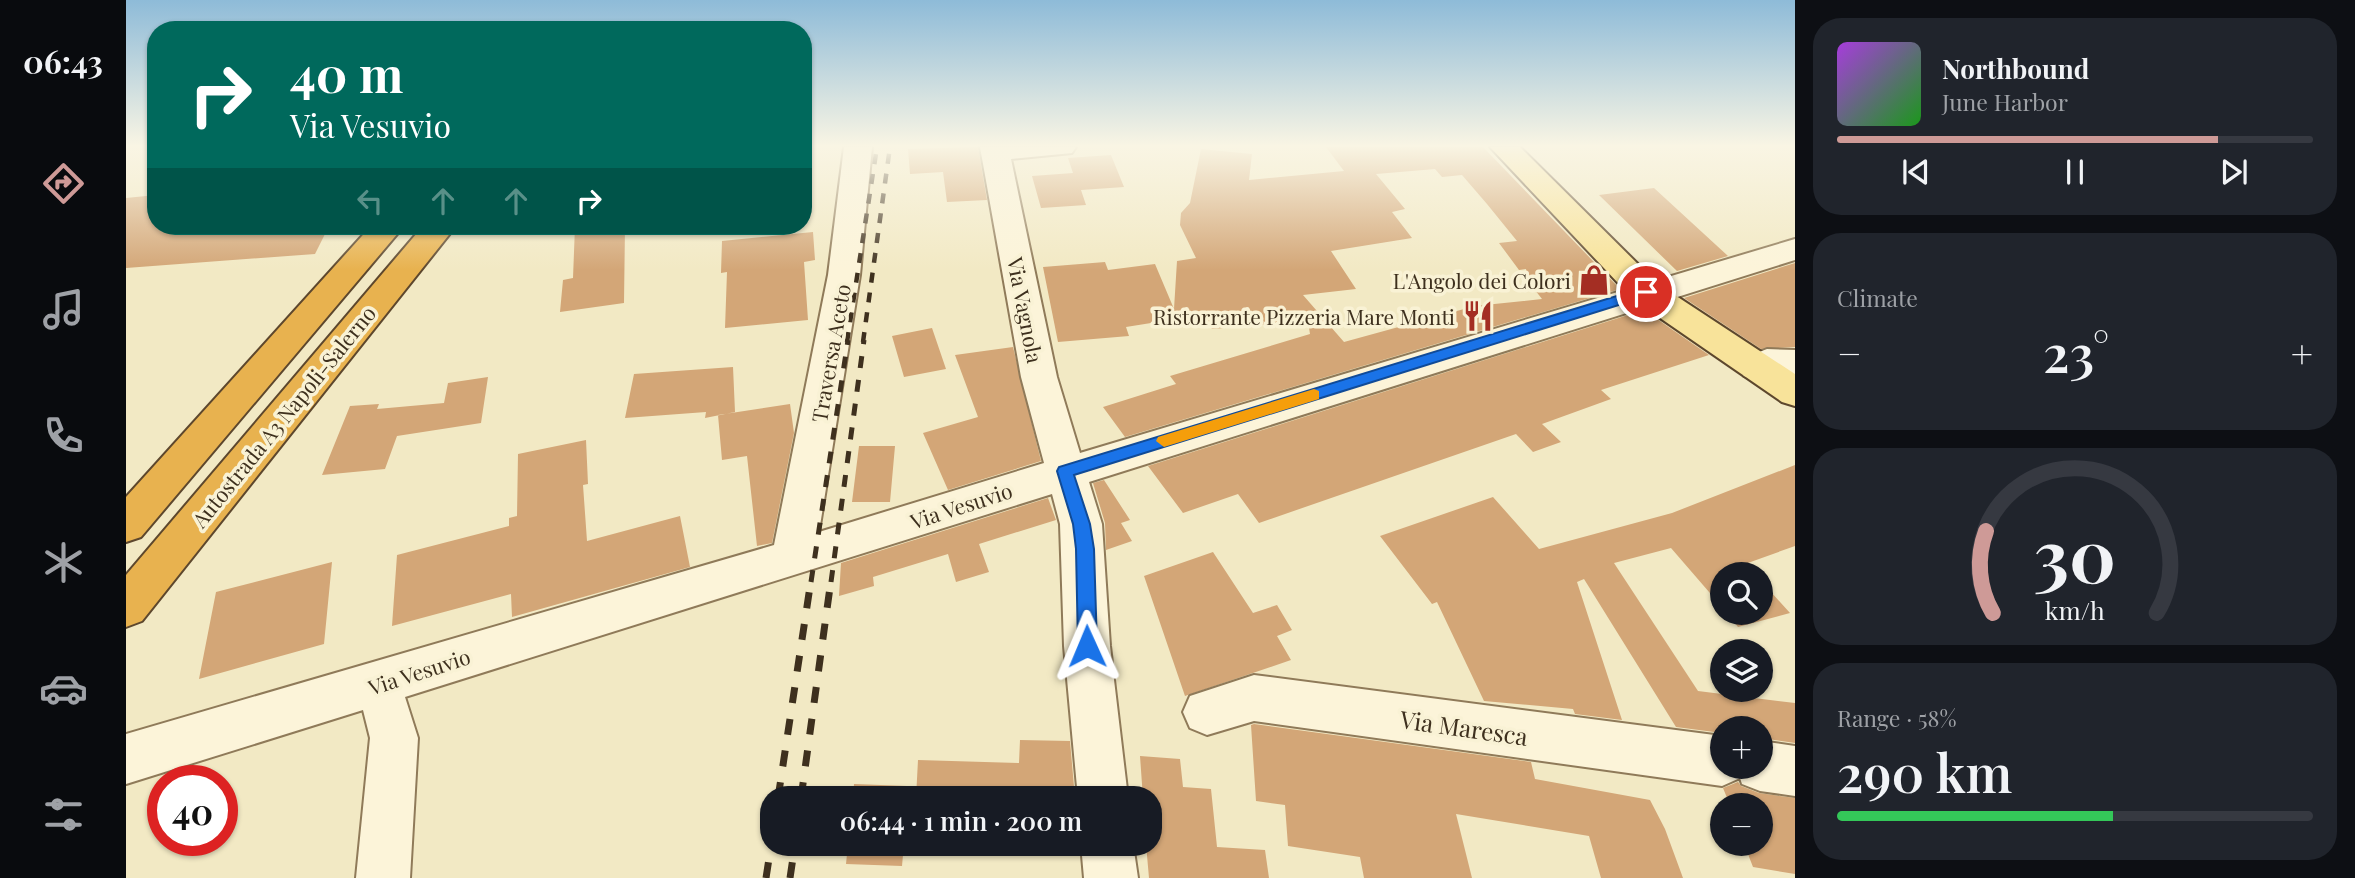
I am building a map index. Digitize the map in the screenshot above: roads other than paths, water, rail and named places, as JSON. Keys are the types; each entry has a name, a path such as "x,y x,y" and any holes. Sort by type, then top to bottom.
{"highway":[{"name":"Autostrada A3 Napoli-Salerno","path":"126,525 380,235"},
{"name":"Autostrada A3 Napoli-Salerno","path":"126,607 433,235"}],"main road":[{"path":"1544,188 1646,292 1795,392"}],"street":[{"name":"Traversa Aceto","path":"793,558 844,275 854,188"},
{"name":"Via Vagnola","path":"1002,188 1039,377 1081,524 1085,549 1087,646 1102,786"},
{"name":"Via Vesuvio","path":"126,759 793,558 1065,471 1646,292 1795,249"},
{"path":"1756,367 1767,362 1795,363"},
{"path":"376,685 387,709 394,738 383,878"},
{"name":"Via Maresca","path":"1207,712 1254,698 1710,759"},
{"path":"1773,768 1795,771"},
{"path":"1108,856 1111,878"}],"railway":[{"path":"847,342 871,188"},
{"path":"863,342 884,188"},
{"path":"811,582 848,340"},
{"path":"831,582 864,340"},
{"path":"780,786 811,580"},
{"path":"803,786 831,580"},
{"path":"766,878 769,856"},
{"path":"790,878 793,856"}],"place":[{"name":"L'Angolo dei Colori","path":"1594,280"},
{"name":"Ristorrante Pizzeria Mare Monti","path":"1478,316"}]}
